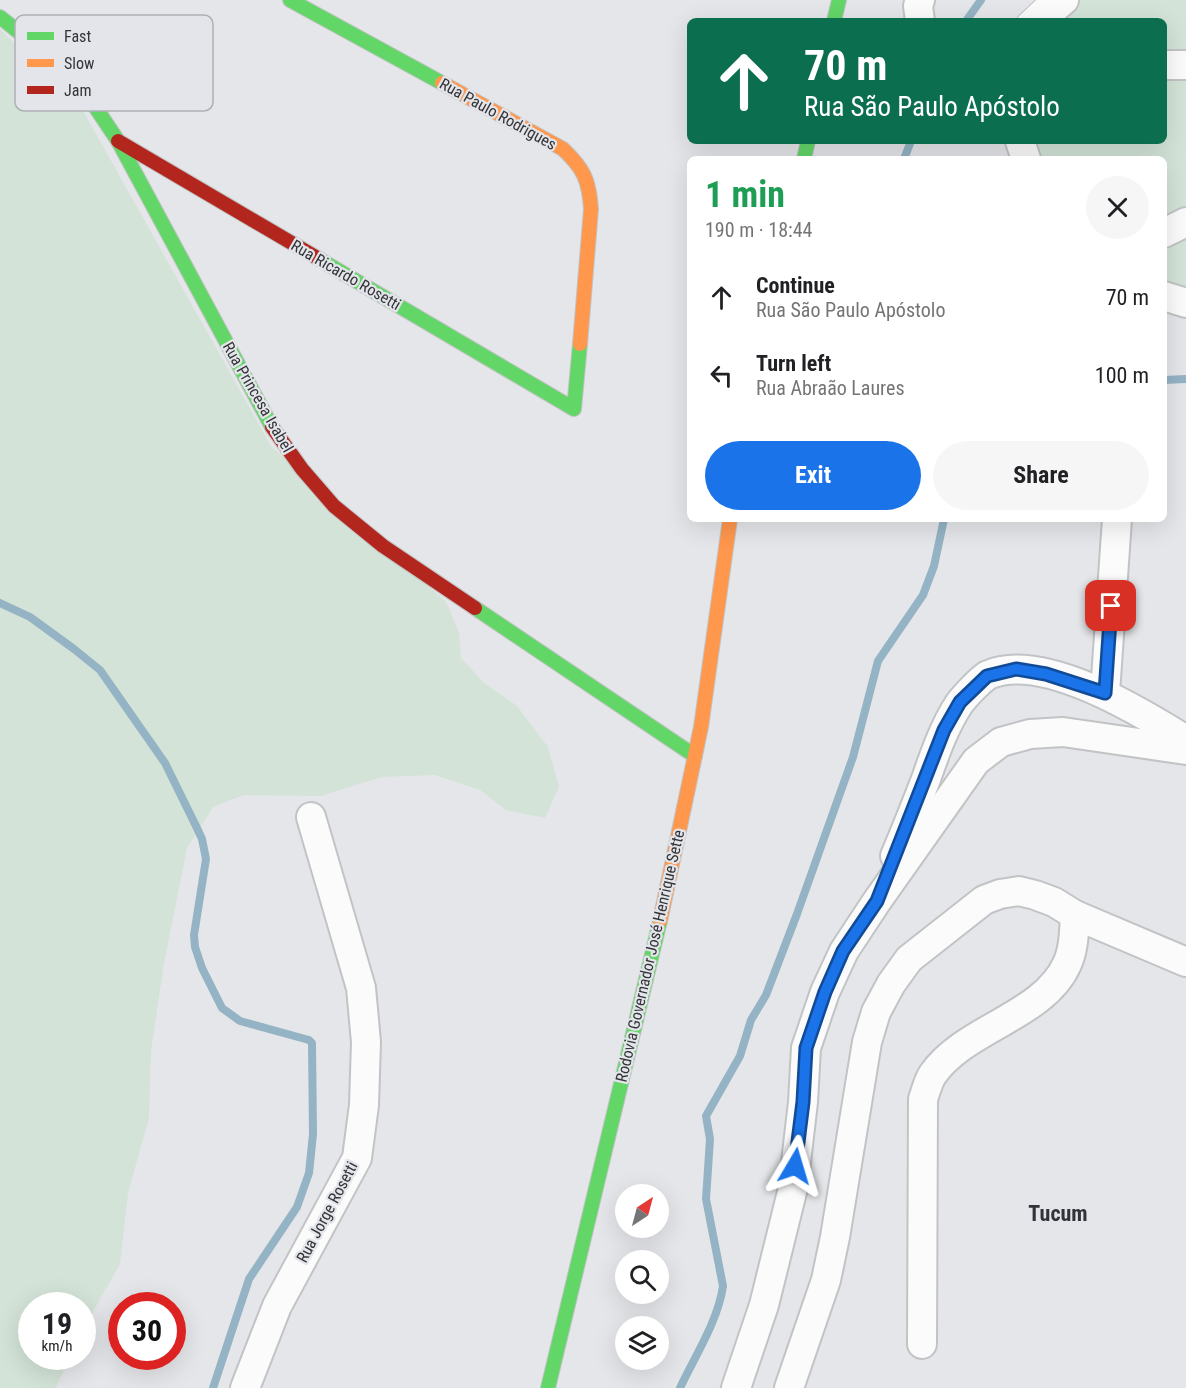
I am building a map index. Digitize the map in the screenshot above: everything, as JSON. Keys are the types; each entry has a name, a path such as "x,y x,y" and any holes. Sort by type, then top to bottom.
{"street":[{"name":"Rua Paulo Rodrigues","path":"290,0 562,149 580,165 590,186 591,208 574,409"},
{"path":"835,18 839,0"},
{"path":"920,0 918,6 920,18"},
{"path":"1043,18 1064,0"},
{"name":"Rua Princesa Isabel","path":"0,17 15,29"},
{"path":"1167,65 1186,65"},
{"name":"Rua Princesa Isabel","path":"98,111 118,141 275,432 302,469 334,506 383,546 695,756"},
{"name":"Rua Ricardo Rosetti","path":"118,141 574,409"},
{"path":"1167,232 1186,222"},
{"path":"1167,297 1186,303"},
{"name":"Rodovia Governador José Henrique Sette","path":"548,1388 614,1117 695,756 706,695 730,522"},
{"path":"1105,693 1117,522"},
{"path":"877,901 944,730 960,702 987,676 1016,669 1046,674 1105,693 1151,718 1186,741"},
{"path":"736,1388 764,1305 793,1188 803,1102 806,1048 825,992 843,951 877,901 976,762 1001,742 1030,735 1064,732 1186,750"},
{"name":"Rua Jorge Rosetti","path":"245,1388 277,1306 357,1158 364,1105 366,1042 361,988 311,817"},
{"path":"789,1388 826,1280 867,1042 876,1012 891,984 909,959 984,900 1000,894 1019,891 1035,894 1054,902 1075,915 1186,962"},
{"path":"922,1344 923,1100 931,1075 964,1045 1027,1007 1054,985 1067,964 1074,940 1075,915"}],"lane":[{"path":"1027,18 1046,0"}],"green space":[{"path":"1045,0 1186,0 1186,291 1167,287 1167,156 1034,156 1028,144 1167,144 1167,18 1036,18"},
{"path":"0,29 15,44 15,111 83,111 271,446 446,602 459,632 461,658 484,683 517,706 548,747 559,787 545,818 506,810 480,790 435,775 382,777 321,796 244,795 213,807 187,848 164,963 151,1051 149,1118 128,1193 120,1264 96,1306 96,1292 18,1292 18,1370 64,1370 56,1388 0,1388"}],"waterway":[{"path":"968,18 981,0"},
{"path":"905,156 910,144"},
{"path":"1167,380 1186,379"},
{"path":"680,1388 711,1325 723,1286 706,1199 710,1139 706,1116 740,1056 751,1020 766,995 853,757 878,661 923,595 934,566 943,522"},
{"path":"0,603 30,617 100,670 165,763 202,839 206,859 194,935 195,947 202,968 222,1008 240,1021 309,1040 312,1043 313,1134 309,1173 297,1207 249,1279 213,1388"}],"traffic: fast":[{"path":"290,0 442,83"},
{"path":"835,18 839,0"},
{"path":"0,17 15,29"},
{"path":"98,111 118,141 272,427"},
{"path":"805,156 807,144"},
{"path":"319,259 574,409 580,344"},
{"path":"475,608 695,756"},
{"path":"548,1388 660,921"}],"traffic: slow":[{"path":"442,83 563,149 581,169 589,190 591,209 580,344"},
{"path":"660,921 701,727 730,522"}],"traffic: jam":[{"path":"118,141 319,259"},
{"path":"272,427 302,469 334,506 383,546 475,608"}],"district":[{"name":"Tucum","path":"1058,1213"}],"route":[{"path":"795,1166 803,1102 806,1048 825,992 843,951 877,901 944,730 960,702 987,676 1016,669 1046,674 1105,693 1111,606"}]}
